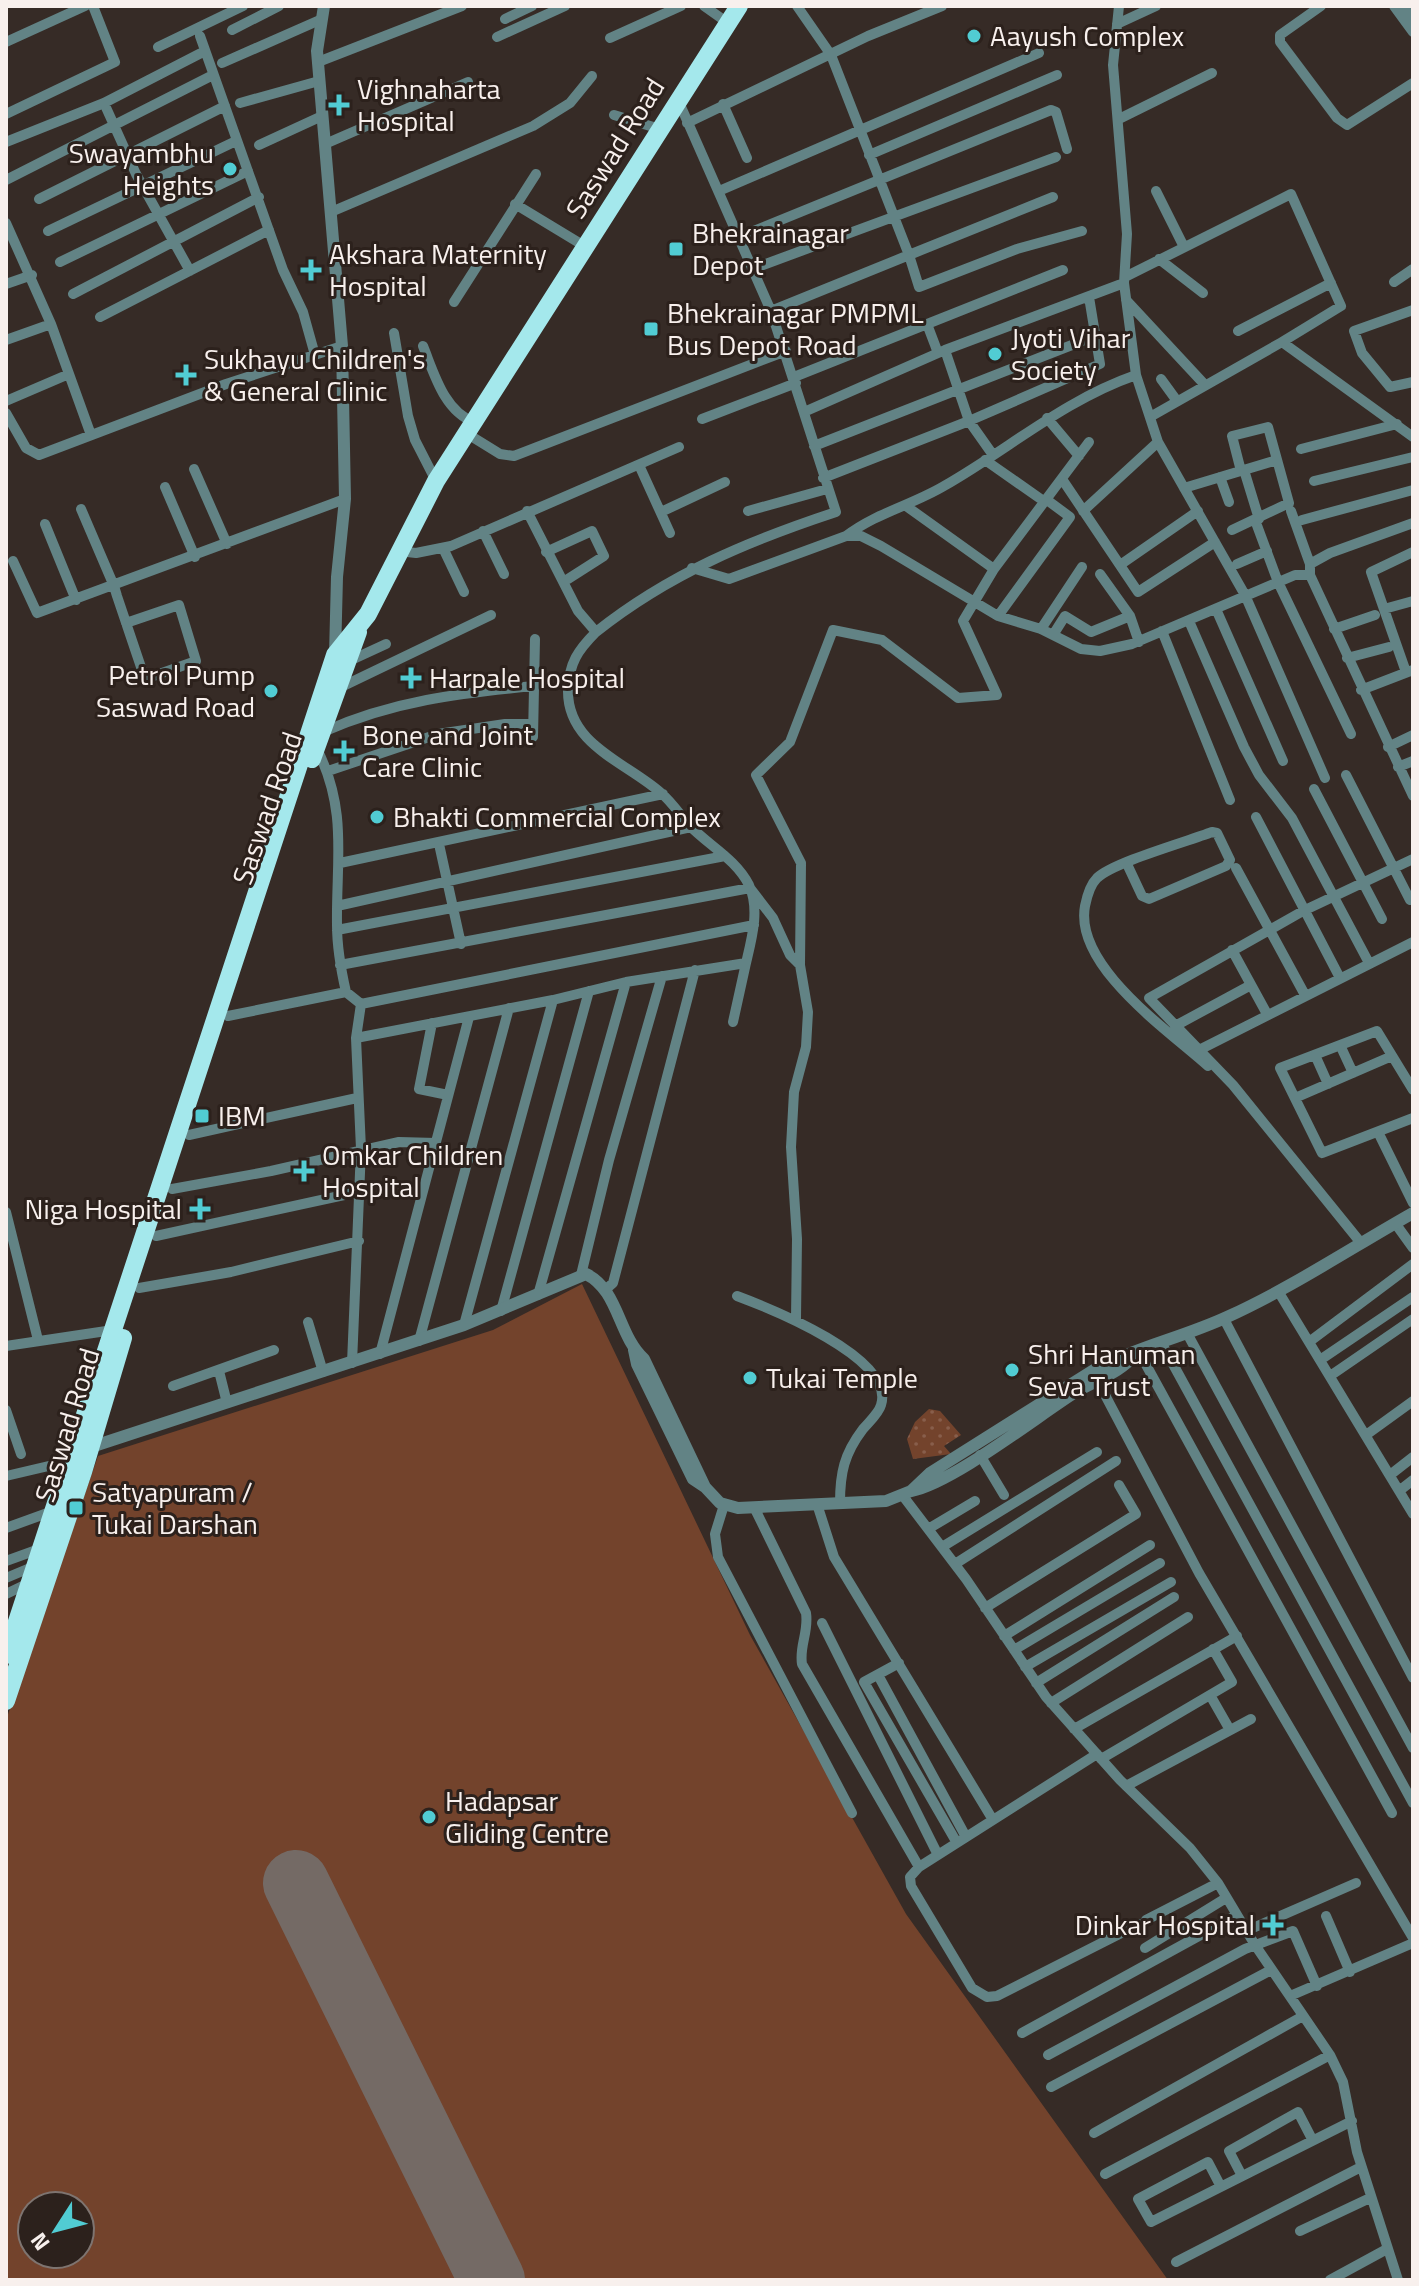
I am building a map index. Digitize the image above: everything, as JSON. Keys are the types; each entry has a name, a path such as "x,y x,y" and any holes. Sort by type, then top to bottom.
{"highway":[{"name":"Saswad Road","path":"6,1655 191,1089 341,658 436,481 739,6"},
{"name":"Saswad Road","path":"6,1701 319,740 330,690"}],"street":[{"path":"6,42 85,6"},
{"path":"6,114 115,62 93,6"},
{"path":"158,47 219,11 243,6"},
{"path":"232,30 279,6"},
{"path":"505,19 532,6"},
{"path":"497,37 565,6"},
{"path":"610,38 681,6"},
{"path":"704,6 728,23"},
{"path":"797,6 831,55 919,287 1017,249 1082,231"},
{"path":"687,123 918,10 942,6"},
{"path":"1119,6 1113,65 1127,244 1124,280 1136,375 1158,442 1245,595 1325,778"},
{"path":"1117,24 1156,6"},
{"path":"1321,6 1280,35 1280,42 1337,118 1347,125 1413,83"},
{"path":"1398,6 1413,17"},
{"path":"1398,6 1413,32"},
{"path":"318,62 458,7"},
{"path":"323,13 319,81 342,346 345,499 337,577 341,658 386,644"},
{"path":"222,63 323,13"},
{"path":"200,36 269,230 303,312 315,355"},
{"path":"6,142 104,103 205,51"},
{"path":"719,191 859,127 1039,53"},
{"path":"1119,119 1212,73"},
{"path":"6,180 213,75"},
{"path":"869,155 1057,75"},
{"path":"331,212 533,126 570,103 592,76"},
{"path":"240,103 319,81"},
{"path":"325,144 468,82"},
{"path":"678,100 771,311 836,512 754,539 692,568 632,604 576,652 570,670 570,712 579,730 594,746 663,794 691,827 725,856 773,918 790,955 800,965"},
{"path":"104,103 142,184 190,271"},
{"path":"723,104 747,158"},
{"path":"39,199 225,106"},
{"path":"739,237 1051,110 1056,112 1067,149"},
{"path":"614,115 660,129"},
{"path":"259,145 322,116"},
{"path":"48,231 236,141"},
{"path":"752,269 1056,157"},
{"path":"60,262 248,171"},
{"path":"454,302 536,174"},
{"path":"1156,191 1184,247"},
{"path":"804,412 942,351 1089,297 1291,194 1341,306 1150,417"},
{"path":"73,294 259,197"},
{"path":"771,311 1053,197"},
{"path":"515,204 586,247"},
{"path":"6,223 32,275 91,435"},
{"path":"100,317 269,230"},
{"path":"1159,259 1203,293"},
{"path":"1394,282 1413,269"},
{"path":"702,419 1063,270"},
{"path":"6,284 32,275"},
{"path":"1238,331 1331,283"},
{"path":"823,478 969,421 1100,364 1089,297"},
{"path":"1126,300 1205,385"},
{"path":"1413,310 1354,331 1362,353 1390,387 1413,382"},
{"path":"6,340 51,324"},
{"path":"927,324 942,351 969,421 989,458 1070,517 998,616"},
{"path":"394,333 411,428 436,481"},
{"path":"814,446 1095,336"},
{"path":"1282,342 1413,437"},
{"path":"6,413 32,454 51,452 226,384 342,346"},
{"path":"423,346 437,381 455,411 500,454 525,453 786,351"},
{"path":"6,401 69,374"},
{"path":"692,568 729,579 846,536 879,515 906,506 989,458 1047,418 1108,385 1136,375"},
{"path":"1161,379 1177,401"},
{"path":"1047,418 1079,456"},
{"path":"1301,449 1397,424"},
{"path":"1232,530 1257,520 1288,506 1268,427 1234,435 1242,470 1257,520 1278,582 1351,734"},
{"path":"796,1319 797,1239 791,1147 794,1092 806,1047 808,1012 800,965 801,863 756,775 790,742 833,630 882,640 958,698 997,695 963,621 994,569 1089,442"},
{"path":"1083,511 1158,442"},
{"path":"398,551 416,553 443,548 679,447"},
{"path":"1314,481 1413,457"},
{"path":"1184,488 1277,460"},
{"path":"639,465 670,533"},
{"path":"194,469 227,544"},
{"path":"1220,477 1229,502"},
{"path":"1062,479 1138,592 1215,542"},
{"path":"661,512 725,482"},
{"path":"165,487 195,557"},
{"path":"748,511 827,489"},
{"path":"1302,520 1413,490"},
{"path":"13,561 37,613 345,499"},
{"path":"906,506 994,569"},
{"path":"81,509 114,586 126,623 145,679 196,661 179,605 126,623"},
{"path":"527,511 578,611 596,632"},
{"path":"1120,565 1198,511"},
{"path":"1291,511 1334,629 1413,796"},
{"path":"846,536 861,536 976,600 998,616 1041,629 1081,649 1100,651 1139,642 1310,570 1330,553 1413,523"},
{"path":"45,524 76,600"},
{"path":"483,531 504,574"},
{"path":"546,552 592,531 604,556 568,579"},
{"path":"443,548 464,592"},
{"path":"1237,564 1267,551"},
{"path":"1361,690 1410,671 1379,612 1371,572 1413,552"},
{"path":"1041,629 1082,567"},
{"path":"1100,574 1130,616 1139,642"},
{"path":"1334,629 1413,601"},
{"path":"1216,609 1283,761"},
{"path":"330,690 491,615"},
{"path":"1053,635 1065,616 1091,632 1130,616"},
{"path":"1189,621 1258,773 1292,818 1332,899 1369,963"},
{"path":"1162,631 1230,800"},
{"path":"533,737 535,639"},
{"path":"1347,658 1389,647"},
{"path":"361,1004 346,992 340,965 337,930 340,863 338,810 319,740 358,716 412,700 534,686"},
{"path":"328,771 438,734 505,724 533,724"},
{"path":"1388,747 1413,735"},
{"path":"1398,767 1413,761"},
{"path":"1258,773 1271,766"},
{"path":"1346,775 1410,900"},
{"path":"1314,789 1382,919"},
{"path":"340,863 663,794"},
{"path":"1256,817 1340,978"},
{"path":"337,906 691,827"},
{"path":"1127,864 1142,896 1149,899 1226,866 1230,860 1215,831 1127,864 1106,872 1090,889 1084,914 1089,946 1116,983 1210,1068 1224,1074"},
{"path":"439,844 461,944"},
{"path":"337,930 725,856"},
{"path":"1361,1243 1224,1074 1149,998 1303,911 1413,859"},
{"path":"1236,868 1267,931 1305,995"},
{"path":"733,1022 754,925 750,888"},
{"path":"340,965 750,888"},
{"path":"361,1004 754,925"},
{"path":"1201,1049 1413,942"},
{"path":"1232,950 1267,1014"},
{"path":"356,1038 553,1000 626,982 746,963"},
{"path":"605,1290 613,1283 695,970"},
{"path":"581,1275 605,1174 662,976"},
{"path":"538,1295 626,982"},
{"path":"1175,1026 1251,985"},
{"path":"501,1311 589,991"},
{"path":"228,1016 346,992"},
{"path":"464,1325 553,1000"},
{"path":"352,1363 361,1149 356,1038 361,1004"},
{"path":"419,1341 509,1008"},
{"path":"380,1354 469,1017"},
{"path":"432,1023 419,1089 448,1095"},
{"path":"1413,1090 1377,1031 1280,1068 1322,1153 1413,1118"},
{"path":"1340,1045 1353,1073"},
{"path":"1315,1055 1328,1084"},
{"path":"1295,1098 1392,1056"},
{"path":"189,1135 357,1098"},
{"path":"1378,1132 1413,1203"},
{"path":"172,1189 271,1171 399,1142 436,1143"},
{"path":"156,1236 358,1192"},
{"path":"6,1212 38,1340"},
{"path":"907,1493 919,1480 1095,1376 1128,1364 1137,1353 1224,1319 1413,1213"},
{"path":"1395,1223 1413,1248"},
{"path":"139,1288 231,1272 359,1241"},
{"path":"1309,1342 1413,1264"},
{"path":"91,1447 419,1341 501,1311 581,1275 598,1280 605,1290 693,1479 724,1505 754,1507 886,1501 923,1489 980,1455 1015,1426"},
{"path":"1278,1291 1413,1514"},
{"path":"737,1296 796,1319 863,1364 883,1393 881,1406 843,1460 840,1503"},
{"path":"1320,1360 1413,1297"},
{"path":"1224,1319 1413,1678"},
{"path":"1330,1376 1413,1319"},
{"path":"308,1322 323,1372"},
{"path":"6,1346 113,1330"},
{"path":"1188,1335 1413,1748"},
{"path":"1162,1344 1413,1803"},
{"path":"173,1386 274,1350"},
{"path":"1137,1353 1392,1813"},
{"path":"219,1371 227,1403"},
{"path":"1095,1376 1237,1636 1413,1941 1350,1972 1290,1996"},
{"path":"1366,1435 1413,1401"},
{"path":"6,1410 21,1454"},
{"path":"942,1547 1097,1452"},
{"path":"980,1455 1004,1495"},
{"path":"1390,1475 1413,1457"},
{"path":"6,1476 71,1461"},
{"path":"955,1564 1116,1461"},
{"path":"1399,1491 1413,1480"},
{"path":"985,1608 1136,1514 1119,1485"},
{"path":"907,1493 928,1529 1051,1703 1126,1786 1190,1848 1218,1883 1271,1970 1330,2055 1343,2082 1361,2167 1398,2280"},
{"path":"928,1529 975,1501"},
{"path":"817,1504 834,1557 993,1820"},
{"path":"724,1505 715,1534 718,1557 852,1813"},
{"path":"754,1507 806,1613 808,1627 800,1653 802,1664 919,1867"},
{"path":"6,1528 55,1510"},
{"path":"1004,1636 1150,1545"},
{"path":"6,1561 36,1565"},
{"path":"1014,1650 1160,1563"},
{"path":"6,1578 36,1565"},
{"path":"6,1594 36,1565"},
{"path":"1025,1667 1171,1582"},
{"path":"1036,1683 1174,1597"},
{"path":"1051,1703 1188,1617"},
{"path":"822,1623 938,1855"},
{"path":"1074,1729 1237,1636"},
{"path":"1213,1649 1232,1682 1099,1756 993,1820 919,1867 910,1877 913,1895 972,1988 987,1997 997,1996 1218,1883"},
{"path":"899,1663 864,1682 961,1840"},
{"path":"1210,1695 1230,1730"},
{"path":"1126,1786 1251,1719"},
{"path":"1246,1931 1356,1883"},
{"path":"1145,1948 1226,1898"},
{"path":"1022,2033 1237,1915"},
{"path":"1326,1916 1350,1972"},
{"path":"1048,2055 1255,1945 1293,1931 1317,1986"},
{"path":"1051,2087 1271,1970"},
{"path":"1094,2133 1303,2016"},
{"path":"1105,2174 1330,2055"},
{"path":"1241,2174 1229,2151 1298,2112 1312,2139"},
{"path":"1220,2185 1208,2162 1138,2199 1151,2222 1241,2174 1352,2121"},
{"path":"1176,2262 1361,2167"},
{"path":"1300,2231 1370,2198"},
{"path":"1330,2280 1344,2277 1387,2249"}],"shaded area":[{"name":"Hadapsar Gliding Centre","path":"582,1284 750,1635 906,1914 1168,2280 6,2280 6,1720 98,1456 493,1330"},
{"path":"929,1409 940,1411 961,1435 944,1446 951,1454 913,1459 907,1439 915,1422"}],"runway":[{"path":"296,1883 492,2280"}],"place":[{"name":"Aayush Complex","path":"974,36"},
{"name":"Vighnaharta Hospital","path":"339,105"},
{"name":"Swayambhu Heights","path":"230,169"},
{"name":"Bhekrainagar Depot","path":"676,249"},
{"name":"Akshara Maternity Hospital","path":"311,270"},
{"name":"Bhekrainagar PMPML Bus Depot Road","path":"651,329"},
{"name":"Jyoti Vihar Society","path":"995,354"},
{"name":"Sukhayu Children's & General Clinic","path":"186,375"},
{"name":"Harpale Hospital","path":"411,678"},
{"name":"Petrol Pump Saswad Road","path":"271,691"},
{"name":"Bone and Joint Care Clinic","path":"344,751"},
{"name":"Bhakti Commercial Complex","path":"377,817"},
{"name":"IBM","path":"202,1116"},
{"name":"Omkar Children Hospital","path":"304,1171"},
{"name":"Niga Hospital","path":"200,1209"},
{"name":"Shri Hanuman Seva Trust","path":"1012,1370"},
{"name":"Tukai Temple","path":"750,1378"},
{"name":"Satyapuram / Tukai Darshan","path":"76,1508"},
{"name":"Hadapsar Gliding Centre","path":"429,1817"},
{"name":"Dinkar Hospital","path":"1273,1925"}]}
